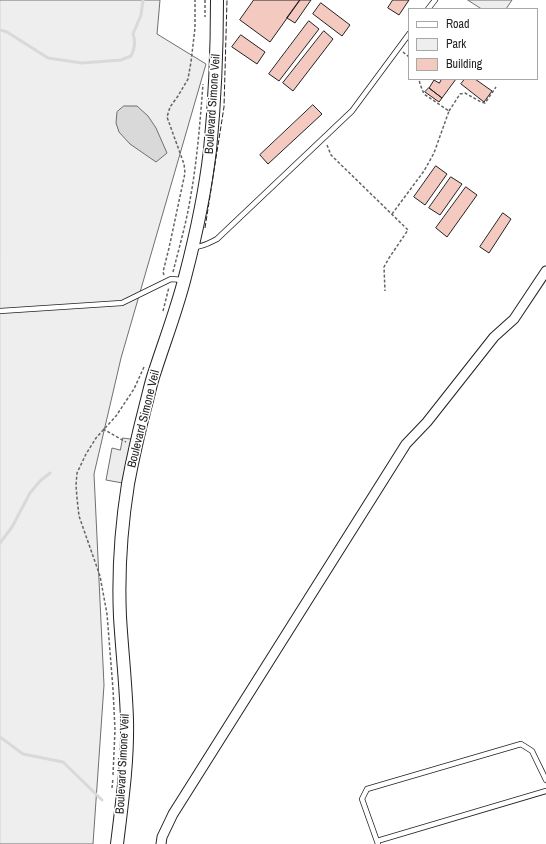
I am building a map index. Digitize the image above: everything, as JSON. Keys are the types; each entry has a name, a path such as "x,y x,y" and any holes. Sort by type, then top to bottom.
{"main road":[{"name":"Boulevard Simone Veil","path":"117,844 124,787 127,720 120,617 121,537 128,484 135,449 154,372 172,322 193,247 202,199 210,152 217,58 217,0"}],"street":[{"path":"161,844 162,837 173,814 406,444 427,422 494,336 514,319 546,271"}],"lane":[{"path":"193,247 198,247 217,239 352,110 408,35"},
{"path":"0,311 122,303 171,279 184,280"},
{"path":"546,780 532,751 521,744 367,789 362,799 377,842 546,790"}],"path":[{"path":"171,279 166,278 163,272 185,173 184,164 167,117 170,107 188,79 195,28 195,0"},
{"path":"419,80 424,94 449,110"},
{"path":"392,214 424,171 434,153 449,110 460,94 465,92 480,102 485,102 496,87"},
{"path":"328,133 327,145 331,155 408,230 384,267 385,291"},
{"path":"103,429 135,449"}],"green space":[{"path":"0,0 160,0 157,34 206,64 121,358 94,474 104,685 93,844 0,844"}],"shaded area":[{"path":"468,0 512,0 507,8 480,8"},
{"path":"124,106 137,106 148,116 156,128 167,153 156,162 130,144 119,132 116,123 117,112"},
{"path":"123,438 137,440 128,484 106,480 112,448 120,450"}],"building":[{"path":"254,0 300,0 270,42 240,20"},
{"path":"300,0 311,0 295,23 287,18"},
{"path":"393,0 409,0 399,15 388,8"},
{"path":"321,3 350,25 342,36 313,14"},
{"path":"309,21 319,29 279,81 269,74"},
{"path":"324,31 333,39 293,91 283,83"},
{"path":"241,35 265,52 257,64 232,47"},
{"path":"434,80 439,83 441,80 455,80 442,98 429,88"},
{"path":"464,80 476,80 492,91 484,102 461,84"},
{"path":"429,88 442,98 439,102 425,92"},
{"path":"313,105 322,114 268,164 260,155"},
{"path":"436,166 447,174 425,205 414,197"},
{"path":"451,177 462,184 440,215 429,208"},
{"path":"466,187 477,195 447,237 436,228"},
{"path":"503,213 511,219 489,253 480,247"}],"waterway":[{"path":"0,30 7,32 48,58 82,63 121,60 131,56 135,45 133,34 141,15 143,0"},
{"path":"0,543 12,527 30,493 40,481 50,473"},
{"path":"0,737 23,754 63,762 102,800"}],"fence":[{"path":"205,228 224,107 227,0"}]}
